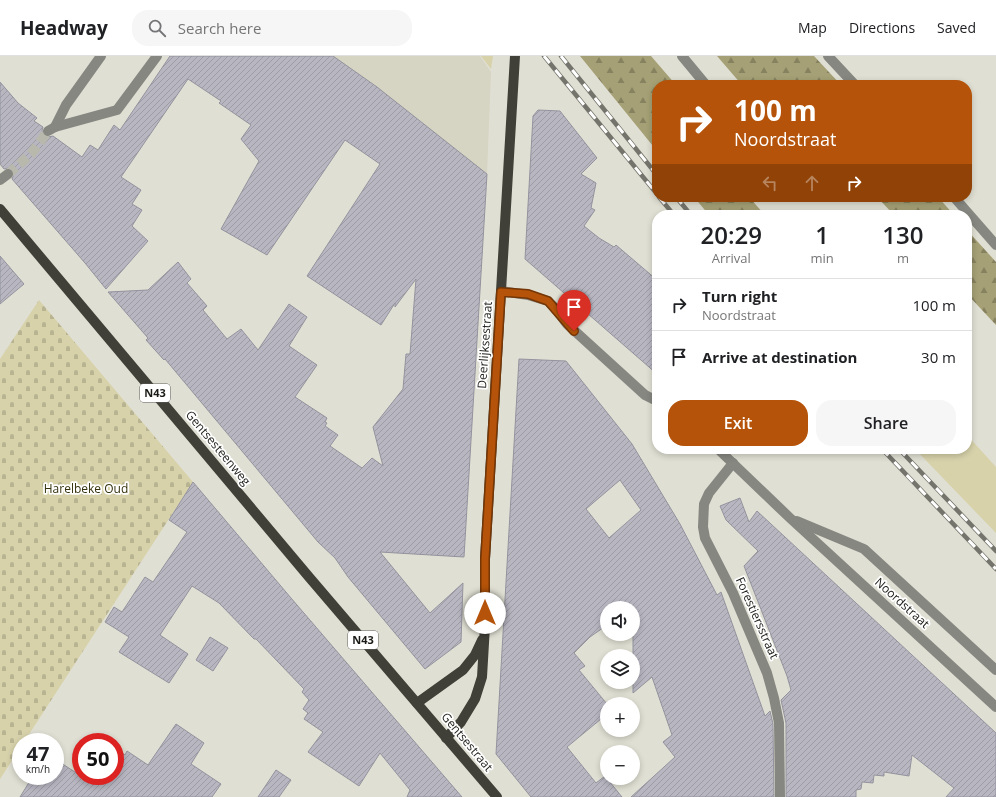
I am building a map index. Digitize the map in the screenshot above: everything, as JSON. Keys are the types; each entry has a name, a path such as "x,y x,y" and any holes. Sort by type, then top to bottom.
{"main road":[{"name":"Deerlijksestraat","path":"446,738 461,722 475,699 482,677 485,635 485,559 515,56"},
{"name":"Gentsesteenweg","path":"0,209 304,571 417,703"},
{"name":"Deerlijksestraat","path":"417,703 462,670 475,655 485,635"},
{"name":"Gentsestraat","path":"417,703 497,797"}],"street":[{"path":"101,56 51,129 117,110 157,56"},
{"path":"682,56 702,80"},
{"path":"828,56 850,80"},
{"path":"0,180 8,174"},
{"path":"958,202 965,210"},
{"path":"972,218 996,245"},
{"path":"501,292 528,294 548,301 574,331 645,395 652,399"},
{"name":"Noordstraat","path":"723,454 790,518 996,707"},
{"name":"Forestiersstraat","path":"733,463 709,493 704,504 703,527 705,538 733,593 767,673 779,724 780,797"},
{"name":"Noordstraat","path":"790,518 864,549 996,670"}],"shaded area":[{"path":"226,56 480,56 491,72 487,174 412,116"}],"green space":[{"path":"481,56 493,56 491,69"},
{"path":"580,56 651,56 672,80 652,80 652,145"},
{"path":"717,56 814,56 836,80 738,80"},
{"path":"698,202 753,202 761,210 705,210"},
{"path":"882,202 942,202 950,210 889,210"},
{"path":"972,236 996,262 996,325 972,299"},
{"name":"Harelbeke Oud","path":"39,300 193,482 30,733 12,733 12,761 0,779 0,359"},
{"path":"972,441 996,467 996,533 920,454 972,454"}],"building":[{"path":"170,56 333,56 377,87 487,174 464,557 380,552 430,613 463,583 461,642 425,669 348,577 335,558 318,542 165,359 164,360 146,340 148,338 108,292 148,290 178,262 191,279 187,283 207,306 203,310 227,339 241,329 258,350 289,304 307,317 289,346 317,365 295,397 327,418 325,422 327,423 325,426 338,435 330,446 362,468 372,458 383,466 373,427 403,389 406,354 410,354 416,279 395,307 395,303 381,325 307,276 380,164 345,140 267,255 221,229 259,161 241,139 251,125 219,103 221,101 188,79 121,177 141,190 132,204 142,210 132,226 148,241 106,289 12,179 14,174 13,170 8,168 4,169 0,164 0,82 18,103 37,118 34,121 43,127 42,131 44,136 53,136 82,157 90,145 98,150 114,125 120,130"},
{"path":"538,110 560,111 597,158 581,174 596,183 591,208 595,210 584,226 599,238 614,247 616,245 652,276 652,370 525,259 533,116"},
{"path":"0,256 24,284 0,304"},
{"path":"519,359 566,361 632,444 680,524 717,595 721,592 765,716 770,711 773,724 774,797 631,797 675,757 663,742 672,735 652,677 640,687 640,649 633,649 633,641 640,641 640,601 600,601 600,630 590,637 574,653 585,666 579,670 601,697 600,697 600,720 567,747 596,783 600,780 600,785 612,785 622,797 531,797 496,754","holes":["620,480 641,510 609,538 586,509"]},
{"path":"193,482 462,797 407,797 410,790 380,753 359,786 308,752 323,732 304,719 308,713 303,709 309,700 302,692 304,689 219,603 192,586 160,635 188,654 169,683 119,652 129,637 105,622 114,607 122,612 145,577 153,582 187,532 169,520"},
{"path":"740,498 749,522 757,511 996,733 996,797 946,797 954,788 912,755 909,776 884,772 884,776 874,775 873,783 862,782 861,789 856,790 856,797 786,797 786,723 781,700 791,690 787,676 744,566 758,551 726,520 720,506"},
{"path":"210,637 228,648 213,671 196,660"},
{"path":"176,724 204,743 191,764 221,784 212,797 20,797 27,785 64,785 64,765 72,770 72,785 124,785 124,754 125,755 127,751 148,765"},
{"path":"276,770 291,780 279,797 258,797"}],"tunnel":[{"path":"8,174 31,154 48,131"}],"railway":[{"path":"544,56 652,188"},
{"path":"561,56 652,169"},
{"path":"663,202 670,210"},
{"path":"680,202 687,210"},
{"path":"887,454 996,569"},
{"path":"904,454 996,551"}],"route":[{"path":"485,613 485,559 501,292 528,294 548,301 574,331"}]}
